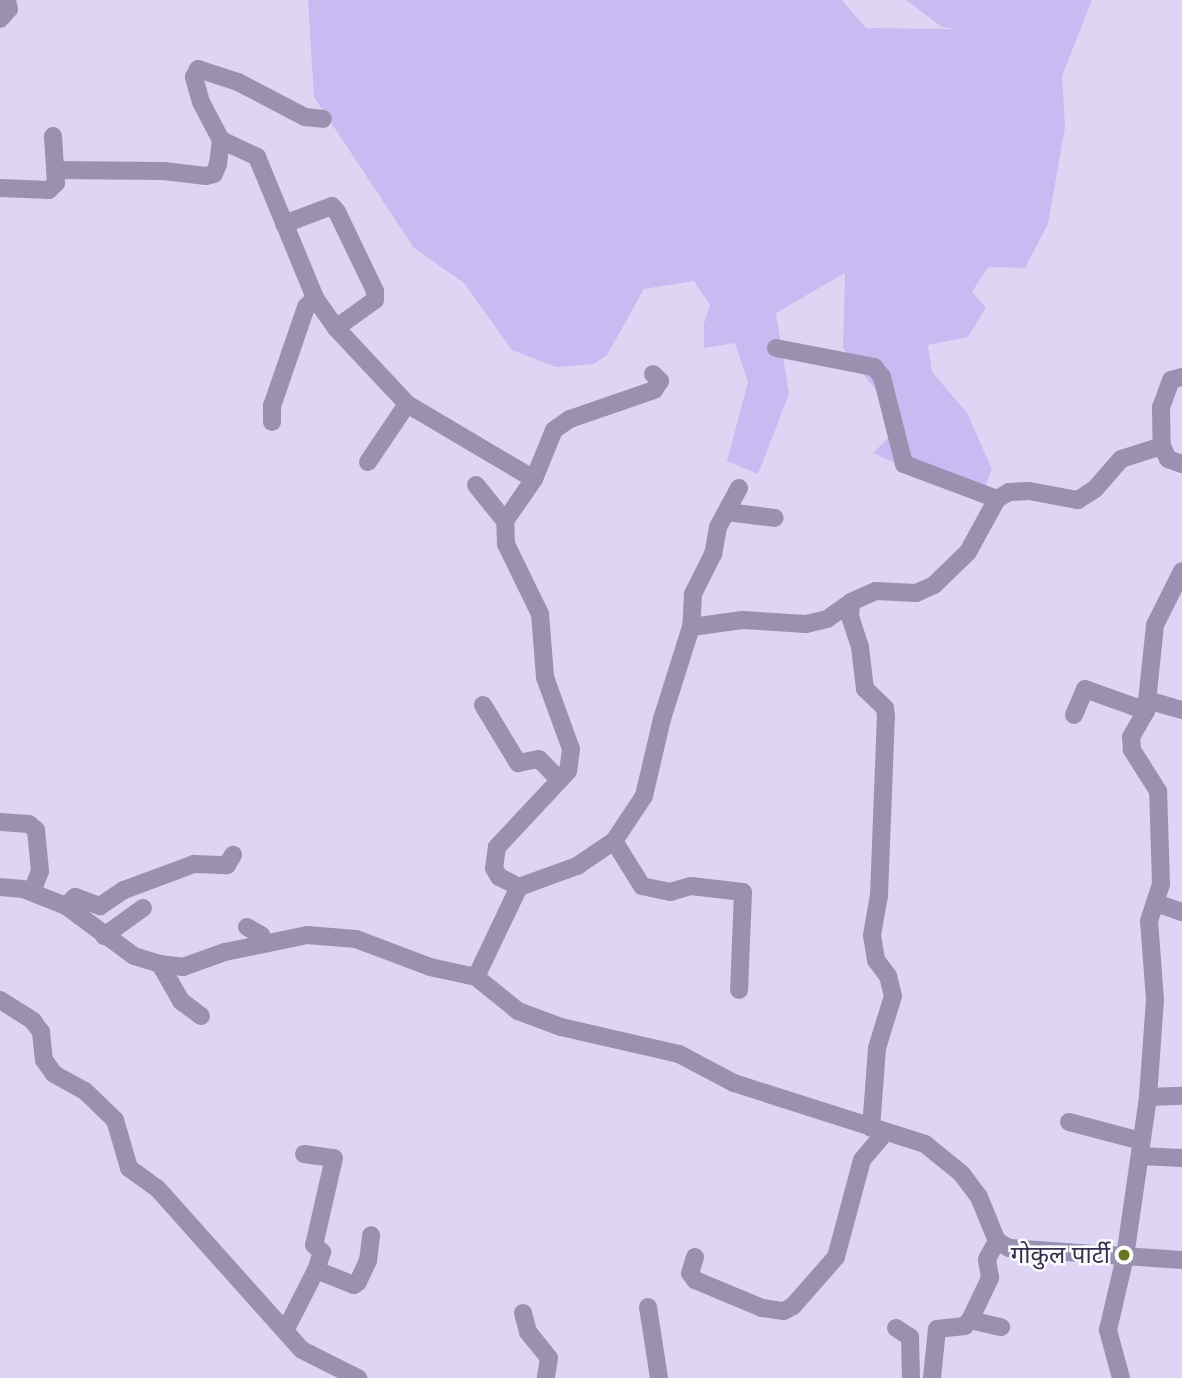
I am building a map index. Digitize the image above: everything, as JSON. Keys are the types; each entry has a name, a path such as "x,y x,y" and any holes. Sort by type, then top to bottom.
{"street":[{"path":"0,19 9,9 7,0"},
{"path":"55,170 164,171 206,176 214,173 221,140 201,102 194,77 198,69 229,78 305,117 323,119"},
{"path":"0,188 49,191 56,183 52,136"},
{"path":"221,140 257,157 315,298 336,328 407,404 534,479"},
{"path":"284,224 332,206 337,212 375,291 375,300 336,328"},
{"path":"272,422 272,406 306,307 315,298"},
{"path":"776,348 874,367 882,377 904,464 997,499"},
{"path":"505,521 534,479 554,430 570,419 654,390 660,381 653,374"},
{"path":"1182,377 1171,380 1163,397 1162,446 1168,459 1182,464"},
{"path":"368,462 407,404"},
{"path":"691,627 743,620 806,624 827,619 851,602 876,591 916,593 934,585 968,552 997,499 1009,492 1029,491 1078,500 1096,489 1121,459 1162,446"},
{"path":"476,485 505,521 506,544 540,614 545,677 571,749 568,771 497,847 494,868 499,877 519,887"},
{"path":"476,977 519,887 577,866 614,841 644,796 662,719 691,627 693,594 727,512 740,488"},
{"path":"727,512 775,518"},
{"path":"1121,1378 1108,1330 1125,1257 1148,1097 1155,1000 1149,922 1161,884 1158,791 1132,750 1131,737 1147,705 1155,625 1182,571"},
{"path":"695,1257 690,1273 695,1280 762,1308 784,1311 793,1306 836,1257 862,1160 878,1130 877,1048 893,996 888,976 876,960 872,935 878,896 886,717 885,708 865,689 860,647 850,617 851,602"},
{"path":"1074,715 1085,689 1147,705 1182,710"},
{"path":"483,705 518,763 539,759 559,780"},
{"path":"0,822 29,824 36,830 40,871 32,892"},
{"path":"614,841 642,886 670,892 691,886 743,892 740,990"},
{"path":"66,906 75,897 100,906 124,890 194,864 227,865 233,855"},
{"path":"0,887 32,892 66,906 134,956 160,964 183,967 264,942 307,935 356,939 430,967 476,977 518,1011 550,1023 679,1054 734,1083 925,1144 961,1173 979,1198 998,1241 1009,1248 1182,1260"},
{"path":"1156,903 1182,912"},
{"path":"104,936 143,908"},
{"path":"247,927 264,942"},
{"path":"160,964 181,1001 201,1016"},
{"path":"0,1000 33,1021 41,1032 44,1060 54,1074 85,1091 114,1120 129,1168 157,1188 232,1276 286,1329 302,1350 358,1378"},
{"path":"1148,1097 1182,1096"},
{"path":"1069,1122 1141,1148 1182,1158"},
{"path":"286,1329 316,1270 322,1252 314,1245 334,1158 303,1154"},
{"path":"316,1270 354,1285 368,1261 371,1235"},
{"path":"933,1369 937,1329 965,1326 970,1320 990,1278 987,1259 998,1241"},
{"path":"648,1307 659,1378"},
{"path":"523,1313 528,1332 549,1358 547,1375"},
{"path":"970,1320 1001,1326"},
{"path":"895,1328 910,1337 913,1354 911,1378"},
{"path":"913,1354 933,1369"}],"shaded area":[{"path":"308,0 842,0 866,28 957,29 942,27 906,0 1092,0 1062,76 1065,127 1048,224 1025,268 988,267 972,292 986,307 968,337 928,345 932,372 967,413 992,469 980,500 873,453 893,433 885,402 843,348 845,273 776,313 789,394 758,474 727,461 748,382 735,343 704,348 704,323 710,305 694,281 644,289 607,355 594,364 556,367 512,350 464,283 414,248 314,97"}],"place":[{"name":"गोकुल पार्टी","path":"1124,1255"}]}
